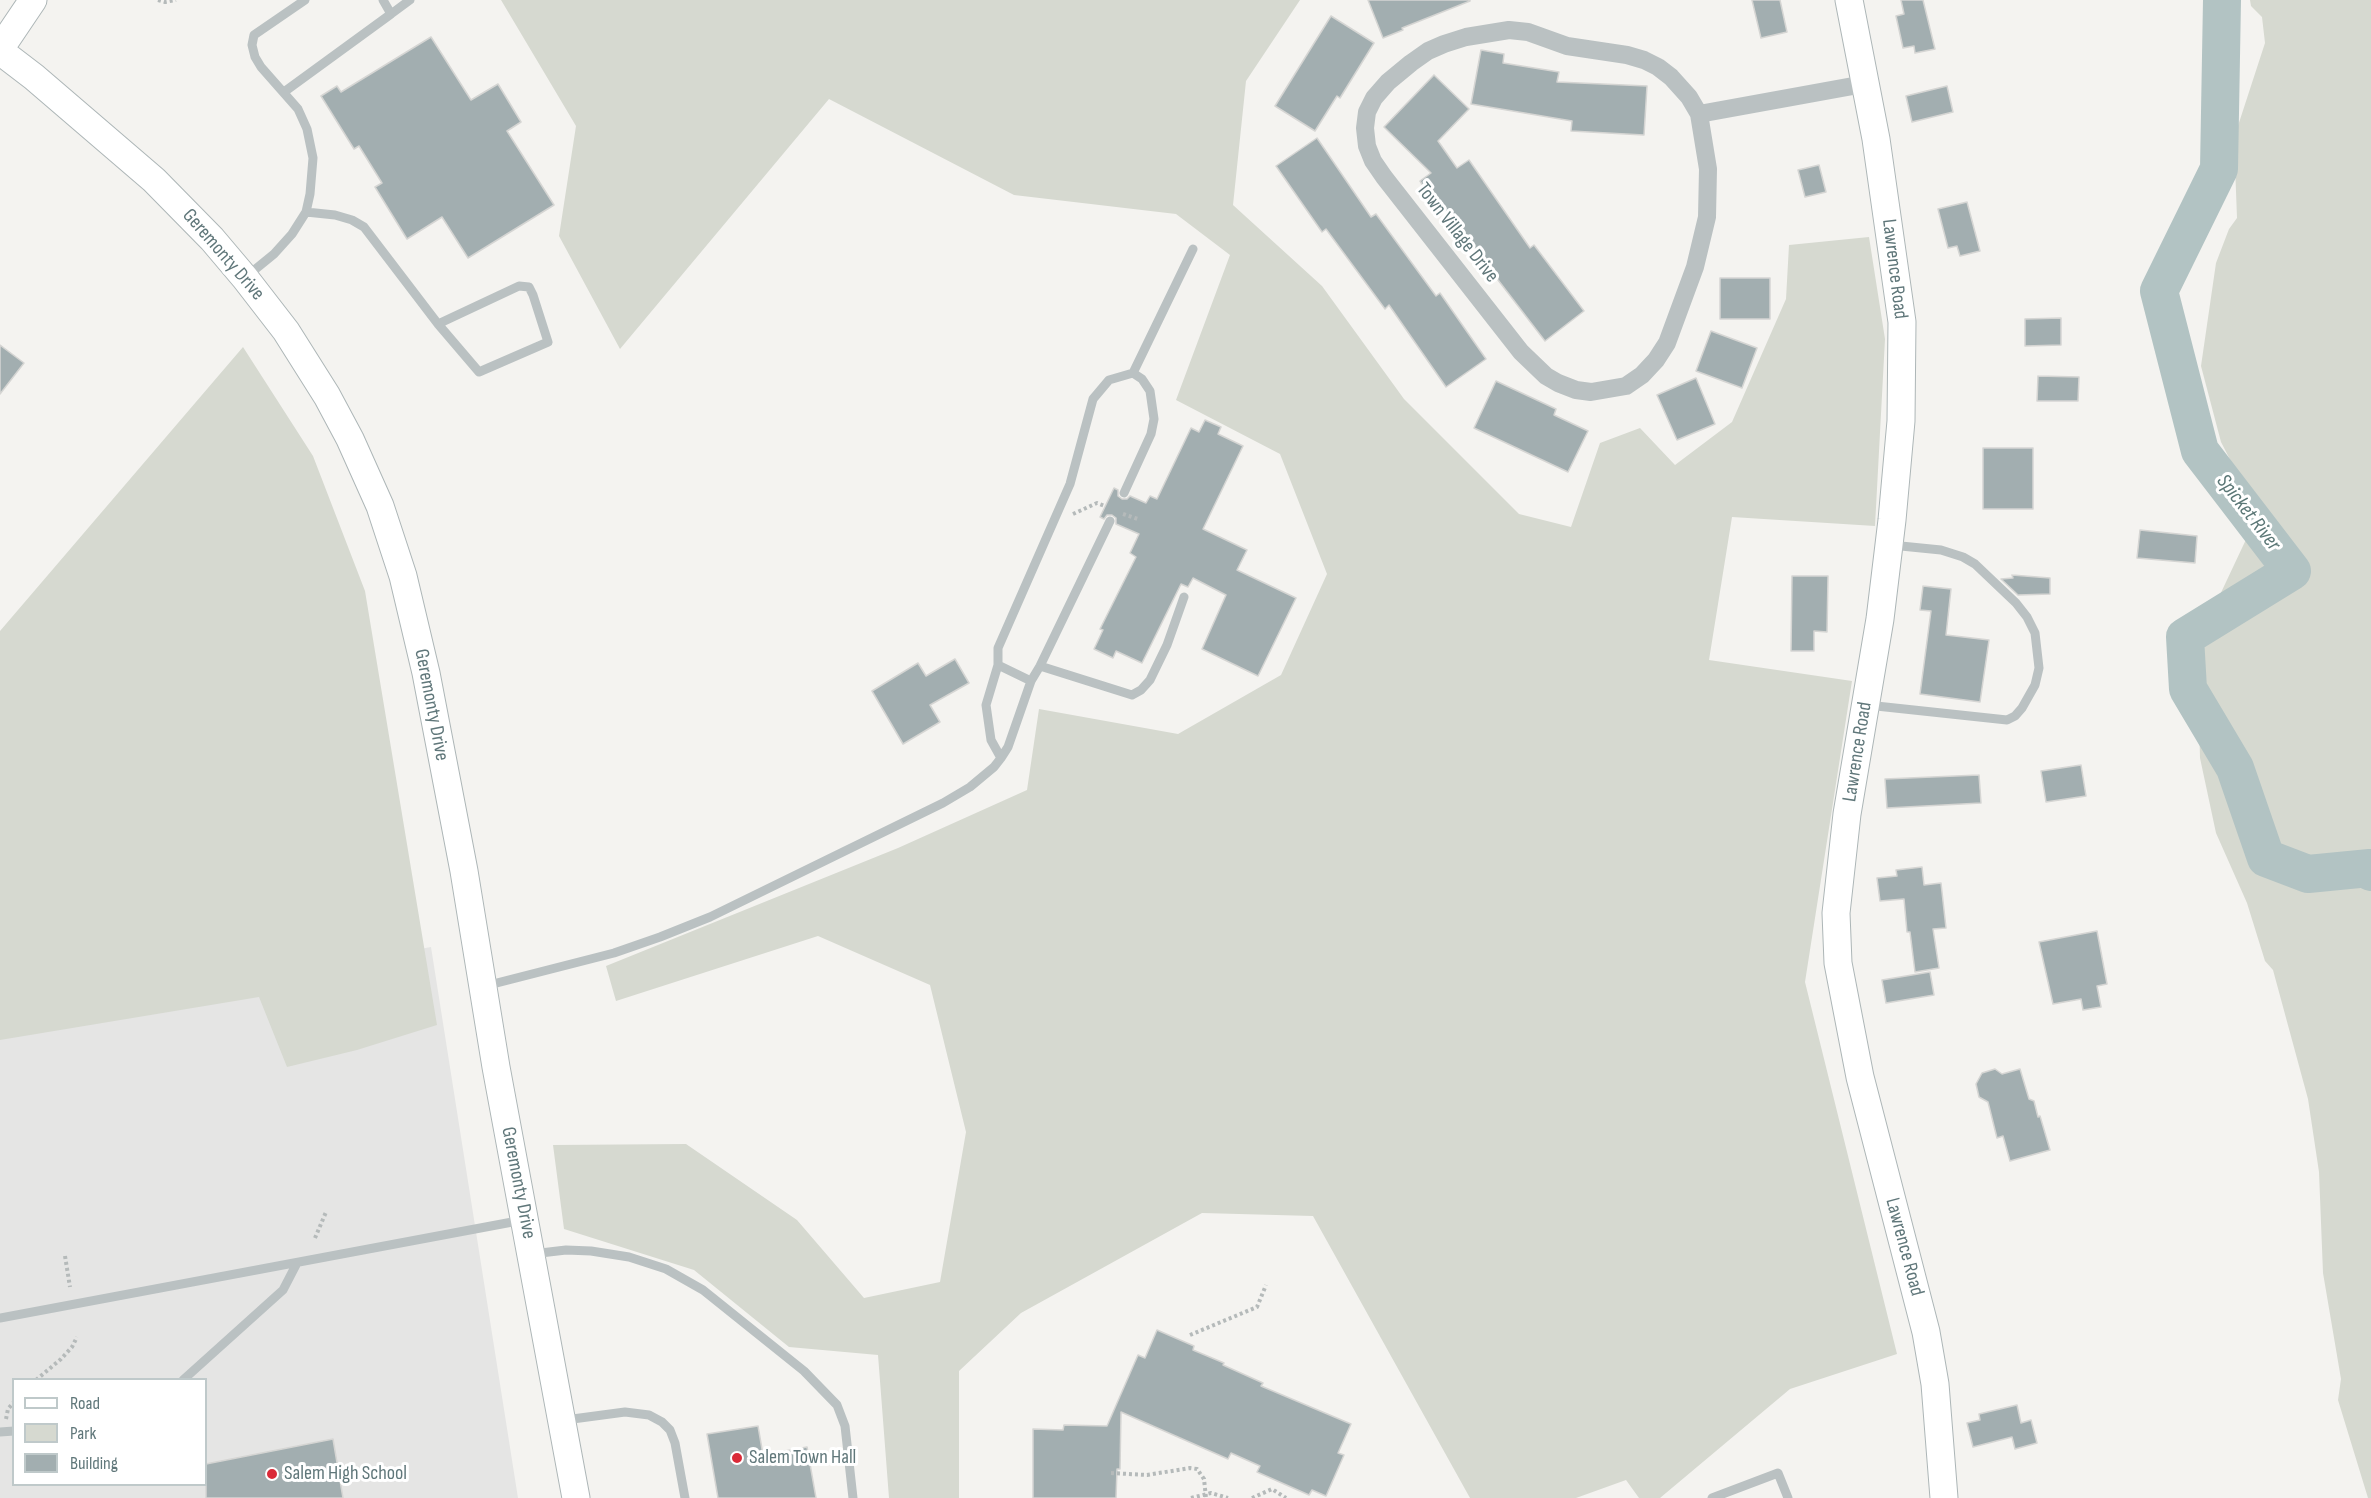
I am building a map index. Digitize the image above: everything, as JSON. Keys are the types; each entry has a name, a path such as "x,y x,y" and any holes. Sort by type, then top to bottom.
{"street":[{"path":"0,50 33,0"},
{"name":"Lawrence Road","path":"1849,0 1886,203 1902,322 1901,421 1889,544 1847,814 1837,902 1838,963 1860,1077 1926,1332 1935,1384 1944,1498"},
{"name":"Town Village Drive","path":"1509,30 1528,32 1567,46 1627,55 1644,60 1671,77 1689,97 1700,114 1708,169 1707,217 1695,267 1667,343 1656,360 1634,381 1611,390 1591,392 1576,390 1558,383 1546,376 1521,352 1384,177 1373,161 1367,146 1365,128 1367,112 1374,98 1388,82 1428,51 1466,37 1509,30"},
{"name":"Geremonty Drive","path":"0,50 154,180 212,239 245,278 286,330 327,396 350,439 380,506 403,576 426,673 464,871 576,1498"},
{"path":"1700,114 1864,84"}],"lane":[{"path":"245,278 274,254 292,234 306,212 312,175 311,143 298,109 261,67 252,45 255,35 305,0"},
{"path":"383,0 392,14"},
{"path":"284,92 410,0"},
{"path":"306,212 335,215 352,220 364,227 438,324 479,372 548,342 529,287 519,286 438,324"},
{"path":"1001,758 991,740 986,705 998,665 998,648 1070,484 1093,399 1109,380 1132,373 1193,249"},
{"path":"1124,493 1151,434 1154,419 1150,391 1142,379 1132,373"},
{"path":"483,986 614,953 710,916 943,802 984,777 1001,758 1031,681 1110,521"},
{"path":"1865,705 2007,720 2015,716 2022,708 2034,685 2039,668 2035,633 2027,617 2016,603 1975,564 1964,557 1941,550 1889,544"},
{"path":"1040,666 1132,694 1141,690 1150,680 1167,645 1184,597"},
{"path":"998,665 1031,681"},
{"path":"0,1318 526,1220"},
{"path":"532,1254 583,1250 629,1257 666,1269 703,1290 804,1371 837,1405 845,1426 853,1498"},
{"path":"185,1378 283,1290 297,1263"},
{"path":"562,1421 625,1412 649,1415 662,1422 670,1430 675,1443 685,1498"},
{"path":"1712,1498 1778,1473 1788,1498"}],"path":[{"path":"158,0 165,2 176,0"},
{"path":"315,1238 326,1212"},
{"path":"65,1256 70,1287"},
{"path":"1190,1335 1257,1307 1266,1285"},
{"path":"38,1378 72,1347 76,1337"},
{"path":"1111,1473 1147,1475 1190,1468 1197,1469 1204,1479 1206,1496"},
{"path":"1252,1498 1272,1489 1286,1498"},
{"path":"1191,1498 1223,1495 1228,1498"}],"shaded area":[{"path":"431,947 518,1498 0,1498 0,1024"}],"green space":[{"path":"501,0 1300,0 1246,81 1233,205 1322,286 1404,399 1519,514 1571,527 1600,443 1640,428 1675,465 1732,422 1786,299 1789,245 1869,237 1885,339 1875,526 1732,517 1709,660 1852,681 1805,982 1897,1354 1790,1389 1660,1498 1639,1498 1626,1480 1576,1498 1470,1498 1313,1216 1202,1213 1021,1313 959,1371 959,1498 889,1498 878,1355 789,1347 694,1270 564,1229 553,1145 686,1144 797,1220 864,1298 940,1282 966,1132 930,985 818,936 616,1001 606,966 898,848 1027,790 1039,709 1178,734 1281,675 1327,574 1280,454 1176,400 1230,255 1176,214 1014,195 829,99 620,349 559,236 576,126"},
{"path":"2250,0 2371,0 2371,1498 2368,1498 2338,1400 2341,1379 2323,1273 2319,1172 2308,1099 2273,970 2265,961 2247,903 2216,833 2200,758 2198,681 2202,633 2258,514 2221,442 2201,366 2216,263 2229,229 2237,218 2234,138 2265,43 2262,17 2251,6"},
{"path":"243,347 313,456 365,591 437,1025 357,1050 287,1067 259,997 0,1040 0,631"}],"building":[{"path":"1368,0 1470,0 1470,1 1383,38"},
{"path":"1752,0 1780,0 1787,32 1761,38"},
{"path":"1901,0 1923,0 1935,49 1915,53 1914,46 1903,48 1896,16 1904,14"},
{"path":"1331,16 1374,43 1340,98 1337,96 1315,131 1275,106"},
{"path":"431,37 471,100 498,84 521,122 507,131 554,205 468,258 442,217 407,239 375,187 382,183 359,146 354,149 321,96 337,86 341,92"},
{"path":"1481,50 1504,54 1503,63 1559,72 1557,82 1647,86 1644,135 1571,131 1572,121 1471,104"},
{"path":"1434,75 1469,109 1438,141 1457,168 1469,160 1530,248 1534,245 1584,311 1545,341 1485,263 1482,265 1436,197 1432,200 1420,181 1431,173 1384,127"},
{"path":"1947,86 1953,112 1912,122 1906,96"},
{"path":"1317,138 1371,217 1376,214 1436,296 1440,293 1486,359 1446,387 1389,305 1385,309 1326,229 1322,232 1276,166"},
{"path":"1819,165 1826,192 1805,197 1798,170"},
{"path":"1967,202 1980,251 1960,256 1957,246 1948,248 1938,209"},
{"path":"1720,278 1770,278 1770,319 1720,319"},
{"path":"2061,318 2061,345 2025,346 2025,319"},
{"path":"1711,331 1757,348 1742,388 1696,371"},
{"path":"0,345 24,363 0,394"},
{"path":"2038,376 2079,377 2078,401 2037,401"},
{"path":"1696,378 1715,424 1677,440 1657,395"},
{"path":"1496,381 1556,409 1554,415 1588,431 1568,472 1474,428"},
{"path":"1205,420 1221,427 1218,434 1243,446 1203,529 1247,550 1237,570 1296,598 1258,676 1202,649 1226,595 1193,578 1188,587 1181,584 1142,663 1116,651 1113,658 1094,649 1103,630 1100,629 1136,557 1130,553 1139,534 1116,524 1116,518 1112,515 1107,515 1104,519 1100,517 1114,488 1118,490 1118,496 1122,499 1130,496 1146,503 1150,496 1157,499 1191,428 1199,432"},
{"path":"1983,448 2033,448 2033,509 1983,509"},
{"path":"2140,530 2197,536 2195,563 2137,558"},
{"path":"2012,575 2050,578 2050,594 2018,595 2001,579 2013,578"},
{"path":"1792,576 1828,576 1827,632 1814,631 1814,651 1791,651"},
{"path":"1923,586 1951,589 1946,635 1989,640 1980,702 1920,694 1931,611 1920,610"},
{"path":"955,659 969,683 930,705 940,722 903,744 872,691 918,663 926,676"},
{"path":"2081,765 2086,796 2046,802 2041,771"},
{"path":"1979,775 1981,803 1887,808 1885,779"},
{"path":"1922,867 1924,885 1941,883 1946,928 1933,929 1939,968 1915,972 1910,932 1907,932 1904,899 1880,901 1877,878 1897,876 1896,870"},
{"path":"2097,931 2107,984 2097,986 2101,1007 2083,1010 2081,999 2053,1004 2039,942"},
{"path":"1930,972 1934,995 1886,1003 1882,980"},
{"path":"1995,1069 2002,1074 2020,1069 2029,1099 2034,1101 2038,1117 2040,1116 2050,1150 2010,1161 2003,1136 1997,1138 1988,1102 1979,1097 1976,1084 1982,1073"},
{"path":"1157,1330 1194,1346 1193,1350 1263,1383 1261,1386 1351,1424 1338,1453 1344,1455 1326,1496 1312,1490 1309,1495 1257,1472 1260,1466 1231,1453 1228,1459 1121,1412 1120,1469 1117,1469 1116,1498 1033,1498 1033,1429 1063,1430 1064,1425 1107,1426 1138,1355 1145,1358"},
{"path":"2017,1405 2021,1423 2031,1420 2037,1443 2015,1449 2012,1437 1973,1447 1967,1423 1980,1420 1979,1414"},
{"name":"Salem Town Hall","path":"758,1426 763,1455 807,1447 816,1498 718,1498 707,1434"},
{"name":"Salem High School","path":"333,1439 343,1498 206,1498 207,1464"}],"waterway":[{"name":"Spicket River","path":"2222,0 2219,169 2159,291 2200,451 2292,571 2185,637 2188,689 2235,768 2266,858 2308,874 2370,868 2371,872"}],"place":[{"name":"Salem Town Hall","path":"737,1458"},
{"name":"Salem High School","path":"272,1474"}]}
